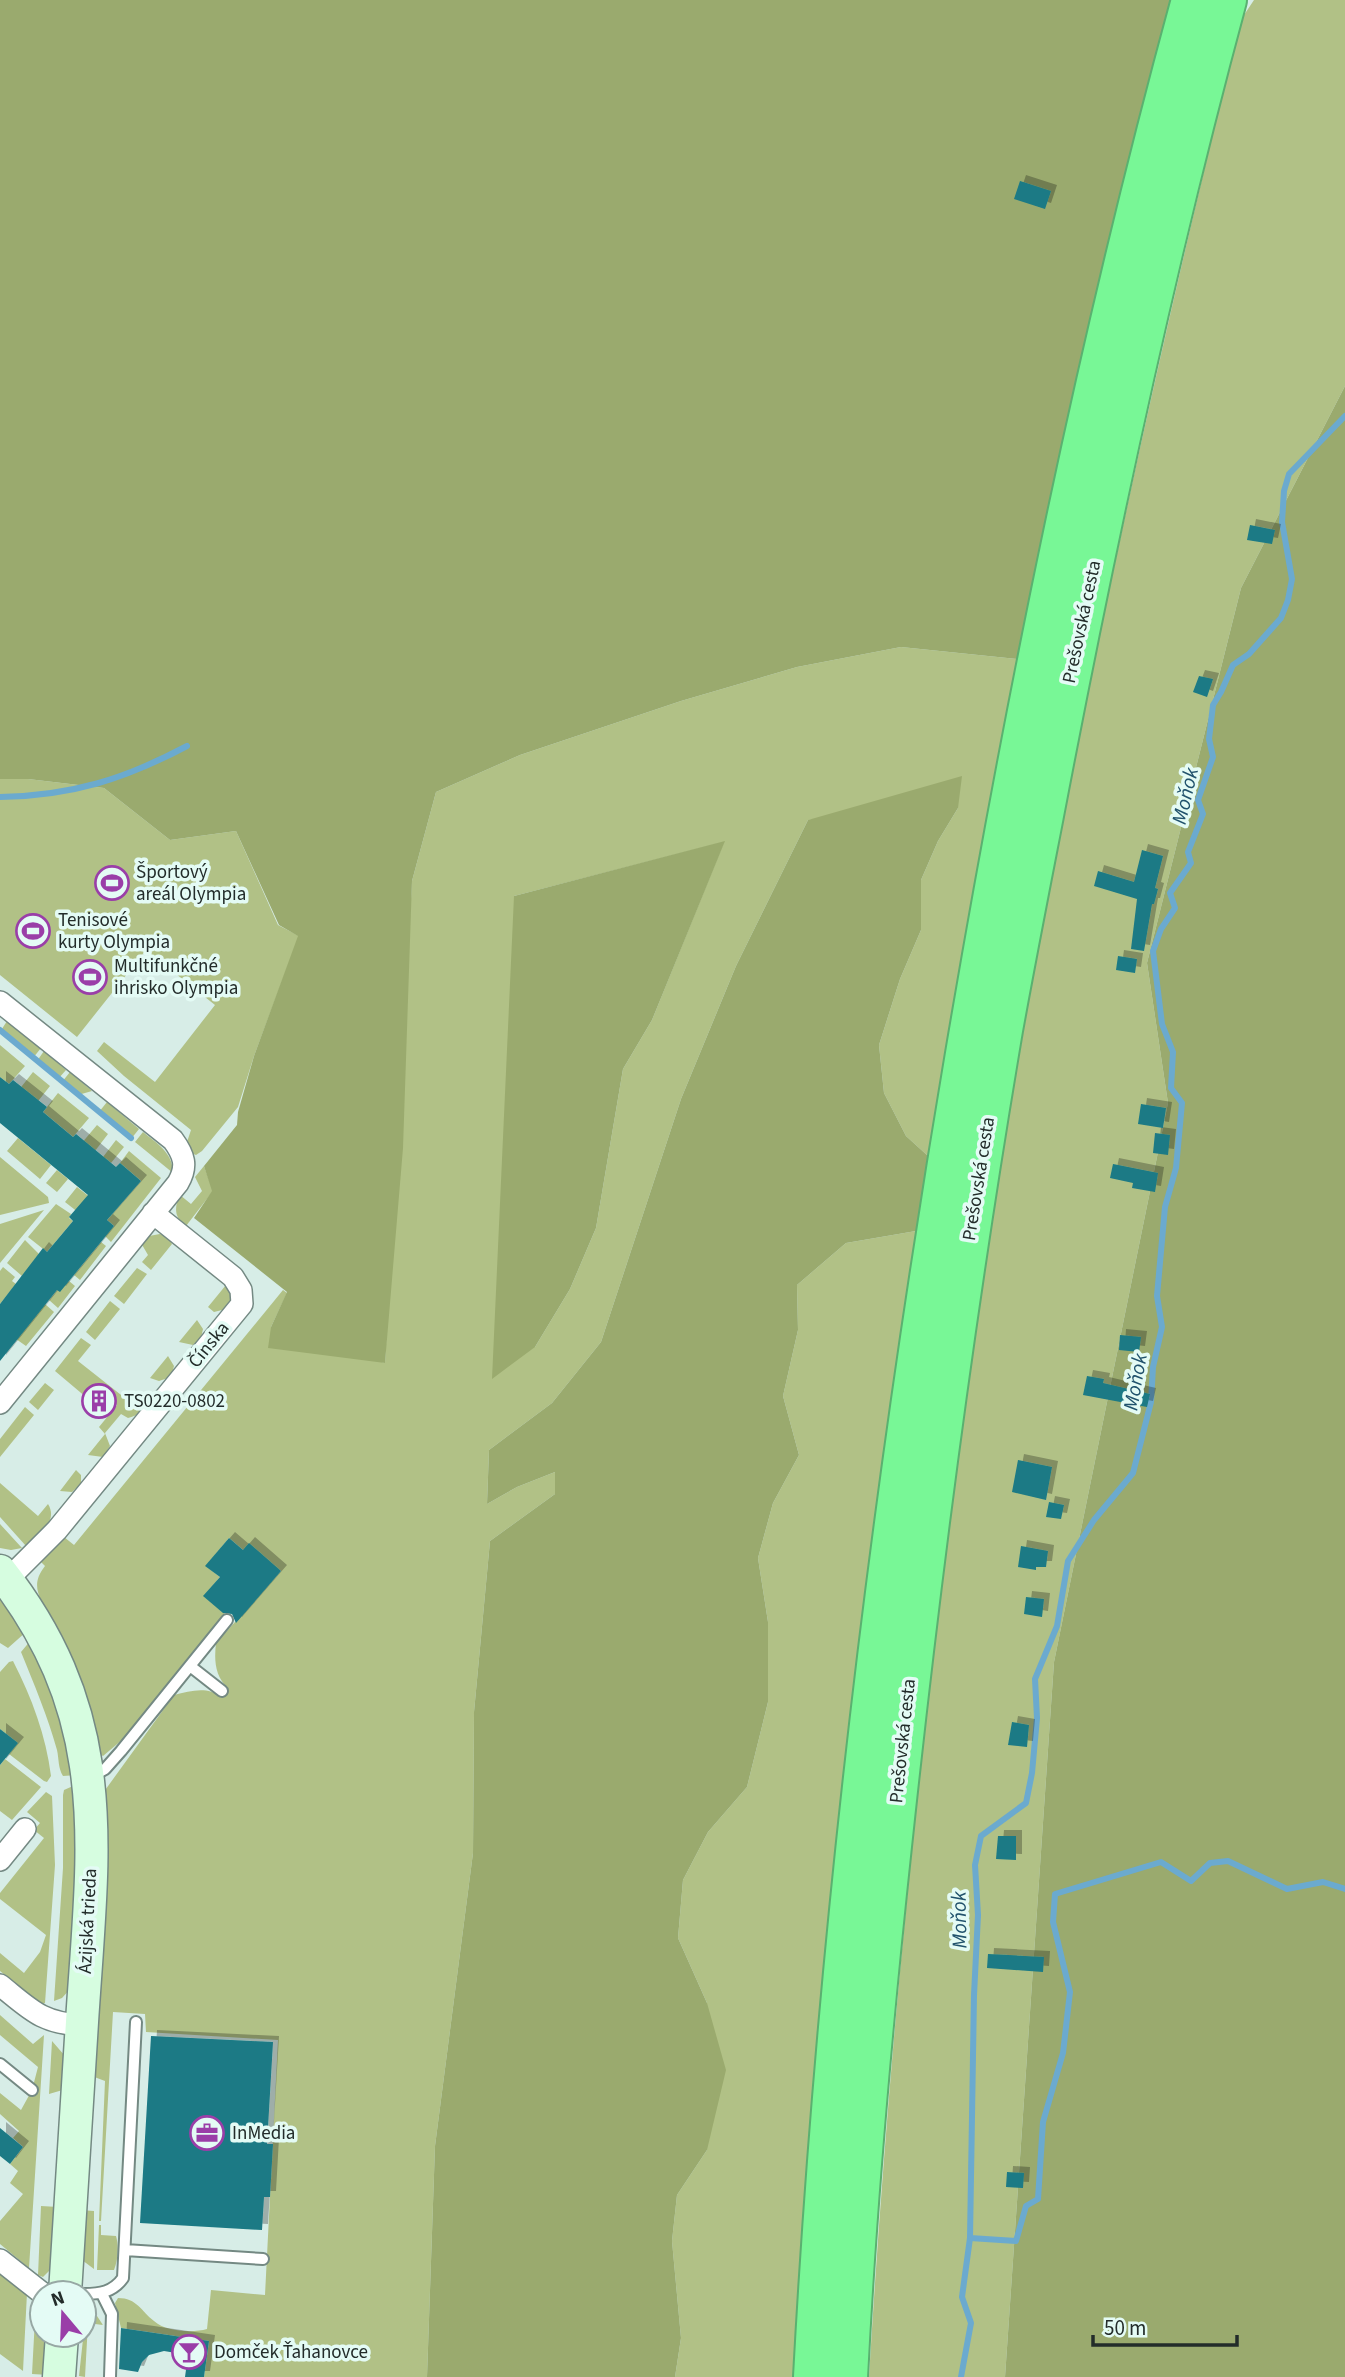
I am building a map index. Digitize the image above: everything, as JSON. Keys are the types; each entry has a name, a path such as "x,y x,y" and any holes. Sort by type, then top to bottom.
{"highway":[{"name":"Prešovská cesta","path":"813,2377 832,2105 863,1774 888,1562 936,1223 989,912 1067,517 1136,213 1191,0"},
{"name":"Prešovská cesta","path":"848,2377 867,2108 905,1725 932,1501 1006,1012 1076,645 1167,236 1227,16"}],"street":[{"path":"0,1002 173,1140 184,1163 182,1176 0,1403"},
{"name":"Čínska","path":"4,1575 57,1530 242,1304 241,1290 233,1277 153,1213"},
{"name":"Ázijská trieda","path":"4,1575 38,1624 64,1678 81,1733 92,1810 91,1885 66,2279"},
{"path":"0,1860 25,1829"},
{"path":"0,1985 48,2021 81,2025"},
{"path":"0,2260 28,2282"},
{"path":"59,2377 61,2349"}],"lane":[{"path":"89,1778 105,1769 121,1751 227,1620"},
{"path":"190,1666 222,1691"},
{"path":"98,2294 117,2286 123,2278 136,2022"},
{"path":"0,2064 32,2090"},
{"path":"125,2250 263,2259"},
{"path":"102,2294 111,2314 110,2377"}],"green space":[{"path":"0,0 1171,0 1079,369 1017,659 901,647 797,667 681,701 520,755 436,792 412,881 403,1148 385,1363 268,1348 271,1327 287,1292 194,1218 212,1191 204,1166 237,1125 238,1112 254,1056 298,936 279,925 236,831 170,840 104,788 28,779 0,779"},
{"path":"1254,0 1345,0 1345,386 1241,588 1147,963 1168,1103 1054,1662 1005,2377 869,2377 891,2078 919,1779 955,1481 998,1184 1049,891 1138,455 1240,21"},
{"path":"1345,386 1345,2377 1005,2377 1054,1662 1168,1103 1147,963 1241,588"},
{"path":"901,647 1017,659 928,1156 906,1136 884,1093 879,1045 900,979 921,930 921,880 938,841 958,808 808,820 736,966 681,1099 601,1342 552,1403 489,1450 487,1504 517,1487 555,1472 555,1494 490,1541 474,1712 473,1853 435,2146 427,2377 204,2377 209,2341 121,2328 115,2303 118,2298 130,2300 159,2325 180,2331 194,2331 207,2329 211,2290 265,2295 278,2040 146,2032 145,2014 113,2012 99,2221 105,2081 89,2075 103,1793 174,1695 204,1690 221,1697 228,1688 216,1668 216,1643 281,1571 243,1550 229,1538 206,1566 220,1577 204,1596 225,1614 122,1740 103,1756 96,1752 47,1620 50,1616 37,1585 45,1566 41,1562 64,1537 74,1545 283,1290 287,1293 271,1327 385,1363 412,881 436,792 520,755 681,701 797,667","holes":["724,842 652,1020 623,1069 596,1228 570,1289 535,1347 514,896"]},
{"path":"962,776 958,808 938,841 921,880 921,930 900,979 879,1045 884,1093 906,1136 928,1156 916,1231 846,1243 797,1285 798,1330 783,1396 799,1455 773,1503 758,1558 768,1622 768,1702 747,1787 708,1832 683,1880 678,1938 707,2003 726,2070 707,2150 677,2195 672,2241 681,2338 675,2377 427,2377 435,2146 473,1853 474,1712 490,1541 555,1494 555,1472 517,1487 487,1504 489,1450 552,1403 601,1342 681,1099 736,966 808,820"},
{"name":"Športový areál Olympia","path":"0,779 28,779 104,788 170,840 236,831 278,925 299,936 238,1107 196,1155 191,1153 186,1145 191,1130 97,1051 104,1042 155,1082 215,1005 146,950 77,1037 0,975"},
{"path":"725,841 652,1020 623,1069 596,1228 570,1289 535,1347 492,1379 514,896"},
{"path":"7,1021 41,1048 33,1058 0,1032"},
{"path":"0,1045 25,1066 9,1084 0,1077"},
{"path":"44,1051 66,1070 58,1079 37,1061"},
{"path":"33,1072 50,1086 35,1105 18,1091"},
{"path":"70,1072 92,1091 78,1095 62,1082"},
{"path":"58,1093 89,1118 73,1137 43,1112"},
{"path":"107,1102 139,1129 131,1139 99,1112"},
{"path":"97,1125 108,1134 95,1151 81,1144"},
{"path":"143,1132 167,1154 173,1173 135,1142"},
{"path":"18,1138 51,1165 40,1179 7,1151"},
{"path":"116,1140 124,1147 111,1163 103,1157"},
{"path":"129,1151 161,1178 111,1242 105,1236 114,1226 107,1220 141,1181 120,1163"},
{"path":"0,1157 48,1197 49,1203 0,1215"},
{"path":"204,1166 213,1191 186,1226 177,1216 177,1204 180,1195 191,1204 202,1191 195,1177"},
{"path":"57,1170 68,1179 57,1192 46,1183"},
{"path":"77,1187 91,1198 79,1213 65,1202"},
{"path":"56,1204 71,1214 69,1218 73,1221 47,1252 28,1237"},
{"path":"44,1210 0,1263 0,1224"},
{"path":"916,1231 873,1535 837,1840 812,2108 794,2377 675,2377 681,2338 672,2241 677,2195 707,2150 707,2003 678,1938 683,1880 708,1832 747,1787 768,1702 768,1622 758,1558 773,1503 799,1455 783,1396 798,1330 797,1285 846,1243"},
{"path":"160,1234 168,1237 172,1244 151,1270 142,1262 148,1255 141,1243 149,1236"},
{"path":"25,1240 39,1254 22,1276 7,1263"},
{"path":"101,1242 106,1246 80,1280 74,1275"},
{"path":"3,1267 15,1277 12,1281 16,1284 0,1304 0,1271"},
{"path":"137,1268 147,1274 124,1304 114,1296"},
{"path":"69,1281 75,1286 58,1308 49,1300"},
{"path":"226,1285 230,1289 232,1301 226,1309 214,1312 208,1307"},
{"path":"110,1301 120,1309 95,1340 86,1332"},
{"path":"45,1304 54,1312 26,1346 16,1339"},
{"path":"197,1320 203,1329 201,1338 193,1345 179,1342"},
{"path":"81,1338 91,1345 78,1361 130,1402 139,1392 144,1401 141,1412 128,1418 121,1414 105,1433 110,1446 103,1457 88,1455 105,1434 99,1427 117,1405 103,1392 93,1403 55,1371"},
{"path":"168,1356 174,1366 171,1377 159,1381 150,1378"},
{"path":"45,1383 54,1390 38,1410 29,1402"},
{"path":"25,1407 34,1415 0,1457 0,1439"},
{"path":"76,1470 81,1475 81,1484 72,1492 60,1491"},
{"path":"0,1483 38,1516 48,1504 51,1511 46,1528 26,1546 0,1517"},
{"path":"0,1524 22,1548 0,1548"},
{"path":"0,1593 26,1632 8,1648 0,1643"},
{"path":"31,1640 48,1669 77,1775 63,1776 60,1770 49,1725 21,1652"},
{"path":"13,1661 42,1732 51,1776 47,1782 9,1754 17,1743 0,1729 0,1672"},
{"path":"5,1759 41,1787 12,1820 0,1811 0,1765"},
{"path":"73,1786 81,1822 71,1988 62,1998 54,2001 63,1868 63,1795 64,1790"},
{"path":"46,1792 52,1796 55,1865 45,2003 41,2004 0,1971 0,1953 24,1973 40,1952 46,1935 0,1899 0,1893 44,1838 34,1830 40,1823 27,1812"},
{"path":"0,2015 33,2044 44,2035 29,2268 0,2244 0,2221 23,2194 10,2183 18,2171 10,2164 23,2147 13,2138 19,2131 0,2114 0,2093 21,2110 32,2090 38,2067 0,2035"},
{"path":"52,2041 65,2056 66,2089 49,2094"},
{"path":"41,2206 58,2207 51,2269 43,2277 38,2275"},
{"path":"80,2210 94,2211 94,2269 82,2260"},
{"path":"99,2225 101,2235 116,2236 118,2253 114,2270 97,2270"},
{"path":"0,2271 27,2293 23,2371 0,2354"},
{"path":"33,2349 50,2349 49,2375 32,2374"},
{"path":"82,2349 87,2349 85,2377 79,2376"}],"building":[{"path":"1020,181 1051,191 1045,209 1014,199"},
{"path":"1250,525 1275,530 1272,544 1247,540"},
{"path":"1199,676 1213,679 1207,697 1193,692"},
{"path":"1142,850 1163,856 1144,951 1131,949 1137,899 1094,886 1098,871 1134,882"},
{"path":"1118,956 1137,959 1135,973 1116,970"},
{"path":"0,1077 9,1084 13,1080 47,1107 43,1112 73,1137 76,1134 116,1167 120,1163 141,1181 107,1220 114,1226 60,1292 57,1290 0,1361 0,1304 43,1248 47,1252 73,1221 69,1217 88,1195 0,1123"},
{"path":"1141,1104 1166,1108 1163,1128 1138,1124"},
{"path":"1155,1133 1170,1135 1168,1155 1153,1153"},
{"path":"1113,1164 1158,1173 1155,1192 1132,1188 1133,1183 1110,1178"},
{"path":"1120,1335 1141,1337 1139,1352 1119,1350"},
{"path":"1087,1376 1104,1379 1103,1383 1150,1394 1147,1407 1083,1395"},
{"path":"1018,1460 1052,1467 1046,1500 1012,1492"},
{"path":"1049,1502 1064,1505 1061,1519 1046,1517"},
{"path":"229,1538 243,1550 249,1543 281,1571 236,1623 232,1614 223,1613 203,1596 220,1577 205,1566"},
{"path":"1021,1546 1048,1551 1046,1567 1036,1567 1036,1570 1018,1567"},
{"path":"1026,1597 1044,1599 1042,1617 1024,1614"},
{"path":"1012,1722 1029,1725 1027,1747 1008,1745"},
{"path":"0,1729 18,1743 0,1765"},
{"path":"998,1836 1016,1836 1016,1860 996,1859"},
{"path":"988,1954 1044,1957 1043,1972 987,1968"},
{"name":"InMedia","path":"151,2036 273,2042 267,2144 273,2144 270,2197 264,2197 262,2230 140,2223"},
{"path":"0,2128 23,2147 10,2164 0,2156"},
{"path":"1007,2172 1024,2173 1023,2188 1006,2187"},
{"name":"Domček Ťahanovce","path":"121,2328 209,2341 204,2377 185,2377 188,2355 164,2351 149,2355 138,2372 119,2369"}],"waterway":[{"name":"Moňok","path":"961,2377 971,2323 962,2297 970,2238 978,1915 975,1865 981,1836 1026,1803 1032,1773 1037,1718 1035,1679 1057,1626 1068,1561 1094,1520 1133,1473 1151,1402 1153,1367 1162,1327 1157,1296 1165,1207 1176,1168 1182,1103 1171,1088 1173,1052 1162,1024 1153,951 1161,929 1175,908 1170,893 1191,863 1188,852 1203,814 1198,800 1213,757 1209,739 1213,705 1233,665 1249,654 1281,618 1288,600 1292,579 1282,522 1284,491 1289,474 1345,416"},
{"path":"0,797 50,793 97,784 142,768 187,746"},
{"path":"0,1030 131,1138"},
{"path":"970,2238 1016,2241 1026,2206 1038,2199 1043,2122 1063,2053 1070,1992 1053,1922 1055,1894 1161,1862 1191,1881 1210,1863 1228,1861 1287,1889 1323,1882 1345,1889"}],"place":[{"name":"Športový areál Olympia","path":"112,883"},
{"name":"Tenisové kurty Olympia","path":"33,931"},
{"name":"Multifunkčné ihrisko Olympia","path":"90,977"},
{"name":"TS0220-0802","path":"99,1401"},
{"name":"InMedia","path":"207,2133"},
{"name":"Domček Ťahanovce","path":"189,2352"}]}
